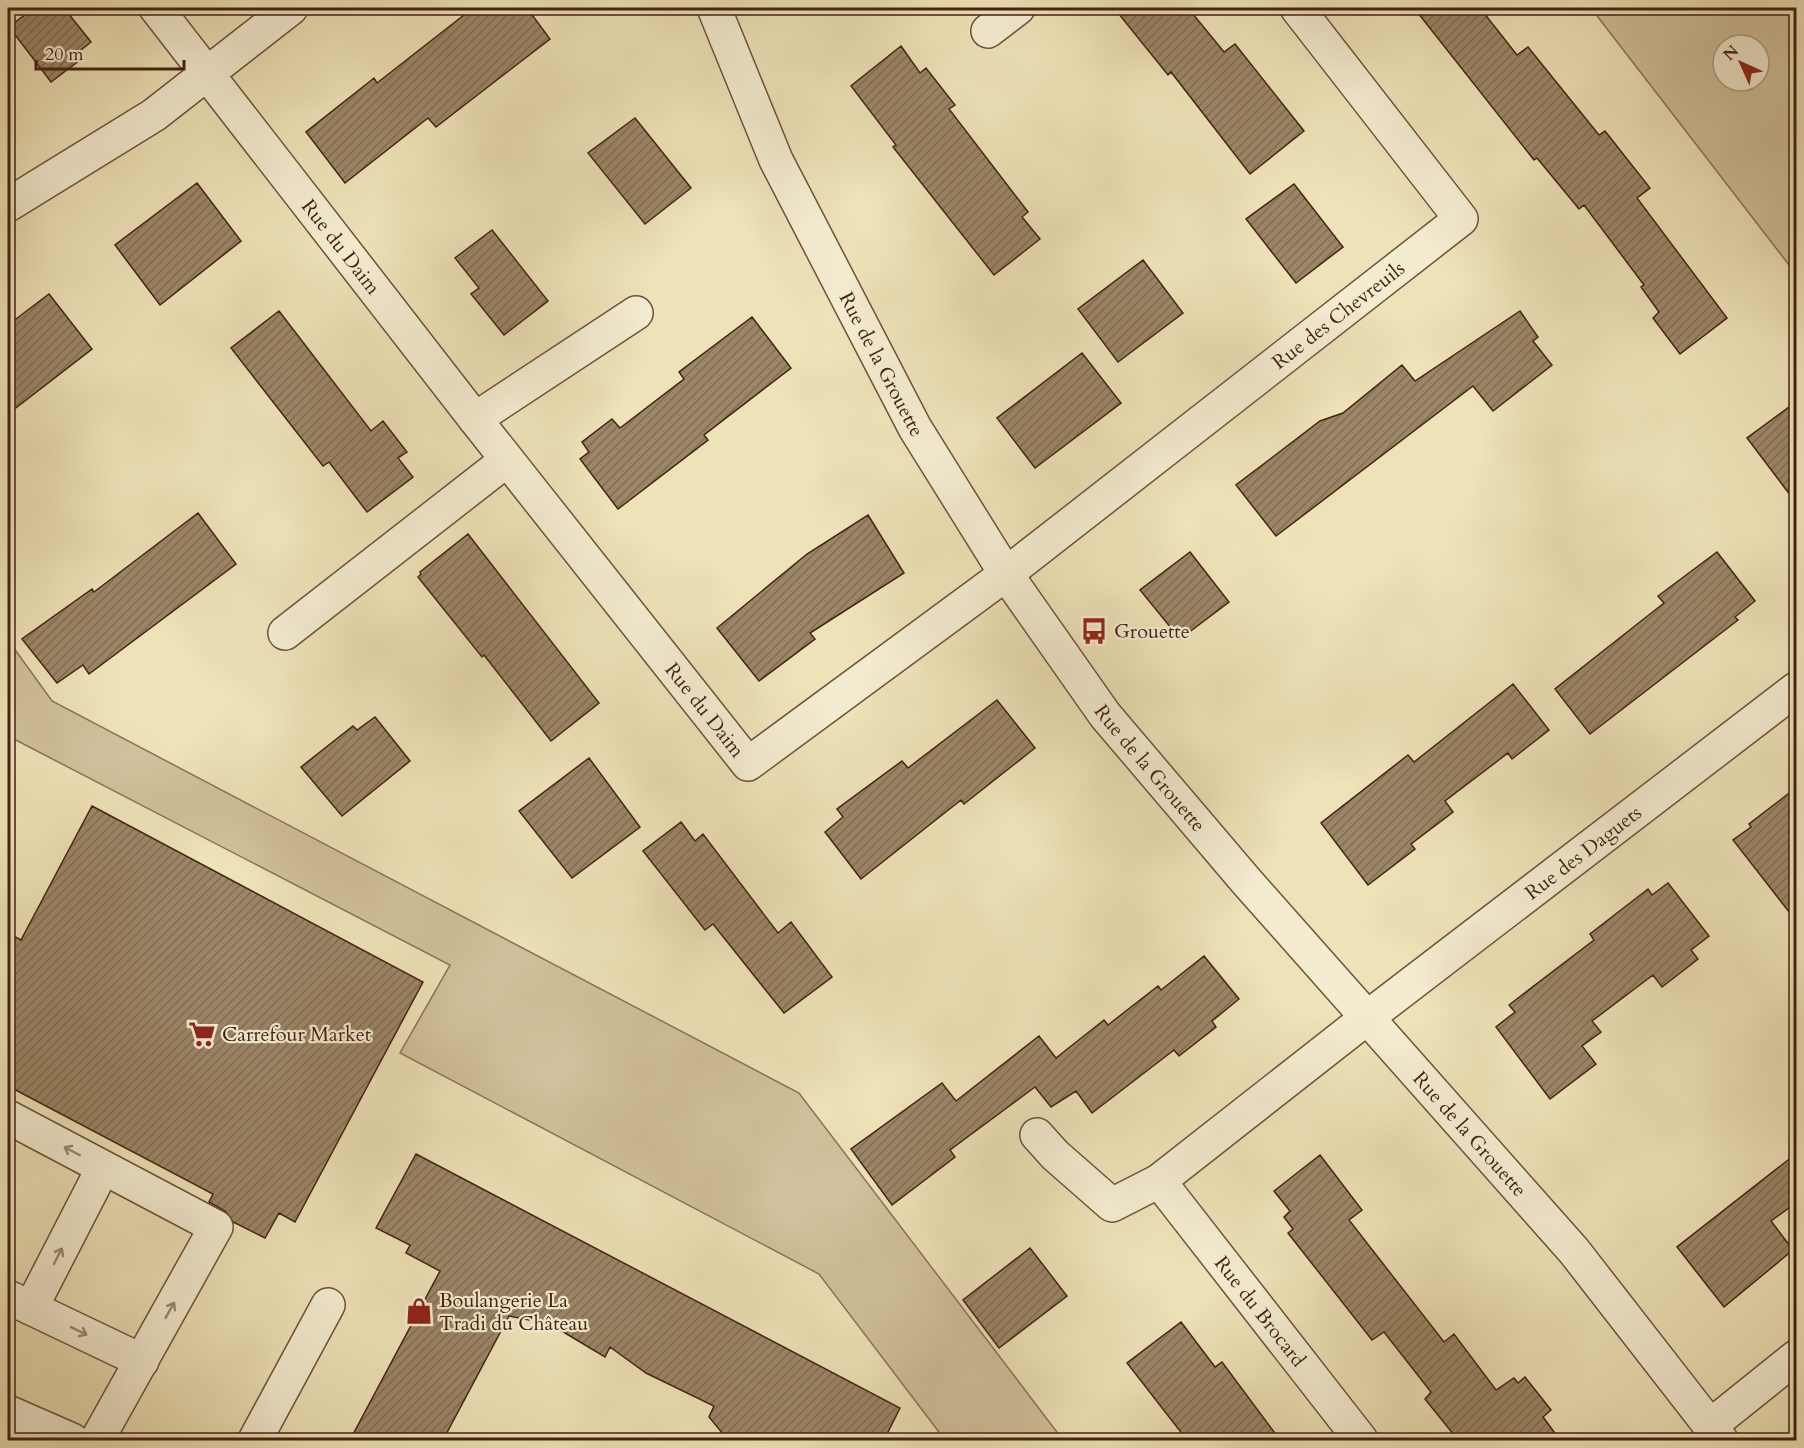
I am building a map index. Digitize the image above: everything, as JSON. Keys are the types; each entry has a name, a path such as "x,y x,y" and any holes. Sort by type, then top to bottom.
{"street":[{"name":"Rue du Daim","path":"156,8 507,460 748,764 1006,574"},
{"path":"8,206 154,115 291,8"},
{"name":"Rue de la Grouette","path":"714,8 776,160 915,428 1006,574 1105,716 1232,865 1574,1251 1716,1433"},
{"path":"988,31 1018,8"},
{"name":"Rue des Chevreuils","path":"1006,574 1461,219 1297,8"},
{"path":"475,419 636,313"},
{"path":"285,633 507,460"},
{"name":"Rue des Daguets","path":"1037,1135 1055,1155 1112,1205 1160,1181 1368,1017 1797,689"},
{"path":"8,1117 216,1227 97,1440"},
{"path":"103,1168 19,1303 142,1361"},
{"name":"Rue du Brocard","path":"1160,1181 1361,1440"},
{"path":"255,1440 328,1305"},
{"path":"1716,1433 1797,1358"},
{"path":"8,1412 72,1440"}],"shaded area":[{"path":"1591,8 1796,8 1796,274"},
{"path":"8,640 52,701 799,1093 1063,1440 945,1440 819,1274 400,1053 450,965 8,736"}],"building":[{"path":"34,8 64,8 91,42 76,54 80,60 51,82 9,27"},
{"path":"473,8 527,8 550,39 436,127 428,118 345,183 306,132 374,78 377,83"},
{"path":"1114,8 1188,8 1224,52 1235,44 1304,131 1250,174 1171,72 1168,75"},
{"path":"1414,8 1480,8 1517,55 1528,47 1599,135 1605,131 1650,188 1637,198 1727,318 1680,354 1653,318 1659,312 1641,287 1644,285 1584,205 1579,209 1537,158 1534,160"},
{"path":"901,46 920,73 926,68 955,105 949,109 1028,212 1022,217 1040,239 994,275 893,147 896,145 851,86"},
{"path":"635,118 691,188 645,224 588,153"},
{"path":"197,183 241,241 160,305 115,245"},
{"path":"1294,184 1343,247 1296,283 1246,219"},
{"path":"492,230 548,301 504,335 471,294 479,288 455,258"},
{"path":"1143,260 1183,313 1118,362 1078,309"},
{"path":"49,294 92,349 8,414 8,325"},
{"path":"279,311 371,431 383,421 407,452 398,458 413,477 367,512 329,462 323,466 231,348"},
{"path":"1520,311 1538,337 1533,341 1552,365 1493,411 1473,386 1276,536 1236,485 1320,421 1343,413 1402,365 1415,381"},
{"path":"752,317 791,368 704,435 708,440 618,509 580,459 589,452 582,442 612,419 620,428 684,379 679,372"},
{"path":"1082,353 1121,403 1035,468 997,418"},
{"path":"1797,401 1797,504 1747,438"},
{"path":"198,513 236,564 89,674 83,665 57,683 22,639 92,589 94,592"},
{"path":"868,515 904,573 810,633 815,639 759,681 717,628 807,554"},
{"path":"468,534 599,703 551,741 484,655 482,657 418,577 420,572"},
{"path":"1190,552 1229,602 1180,639 1140,590"},
{"path":"1717,552 1755,601 1735,617 1738,620 1590,734 1555,689 1664,603 1658,596"},
{"path":"1513,684 1549,730 1512,759 1508,753 1445,801 1453,812 1411,844 1415,849 1368,885 1321,823 1408,755 1414,762"},
{"path":"997,700 1035,748 964,804 961,800 861,879 825,832 843,817 837,809 902,761 908,768"},
{"path":"375,717 410,761 342,816 301,767 353,726 357,730"},
{"path":"589,758 640,827 572,878 519,811"},
{"path":"1797,787 1797,922 1733,840 1751,827 1749,824"},
{"name":"Carrefour Market","path":"92,806 423,982 295,1222 279,1213 265,1238 233,1222 225,1211 209,1202 213,1194 8,1086 8,933 21,940"},
{"path":"681,822 695,841 703,834 778,933 791,922 832,977 784,1013 713,924 705,930 643,851"},
{"path":"1668,883 1709,936 1691,950 1698,959 1662,987 1653,975 1592,1021 1601,1032 1582,1046 1596,1064 1550,1099 1496,1027 1515,1012 1509,1005 1594,940 1590,934 1648,889 1652,895"},
{"path":"1204,956 1239,999 1212,1021 1216,1027 1179,1056 1174,1050 1092,1113 1076,1091 1051,1107 1035,1087 950,1150 955,1157 892,1205 851,1149 942,1083 956,1101 1039,1036 1056,1058 1104,1020 1108,1025 1158,986 1161,990"},
{"path":"1797,1153 1797,1202 1771,1221 1793,1250 1724,1307 1677,1247"},
{"path":"416,1154 900,1408 884,1440 728,1440 709,1417 714,1406 646,1373 610,1347 605,1357 550,1324 509,1316 443,1440 350,1440 440,1271 406,1253 410,1245 376,1228"},
{"path":"1320,1155 1362,1210 1349,1220 1444,1342 1454,1334 1496,1390 1514,1378 1518,1383 1525,1377 1551,1410 1543,1417 1560,1440 1458,1440 1425,1399 1431,1392 1384,1332 1372,1340 1288,1233 1293,1229 1284,1217 1290,1211 1274,1191"},
{"path":"1030,1248 1067,1296 999,1348 963,1300"},
{"path":"1181,1322 1215,1367 1222,1362 1280,1440 1187,1440 1127,1363"}],"place":[{"name":"Grouette","path":"1094,631"},
{"name":"Carrefour Market","path":"202,1034"},
{"name":"Boulangerie La Tradi du Château","path":"419,1311"}]}
